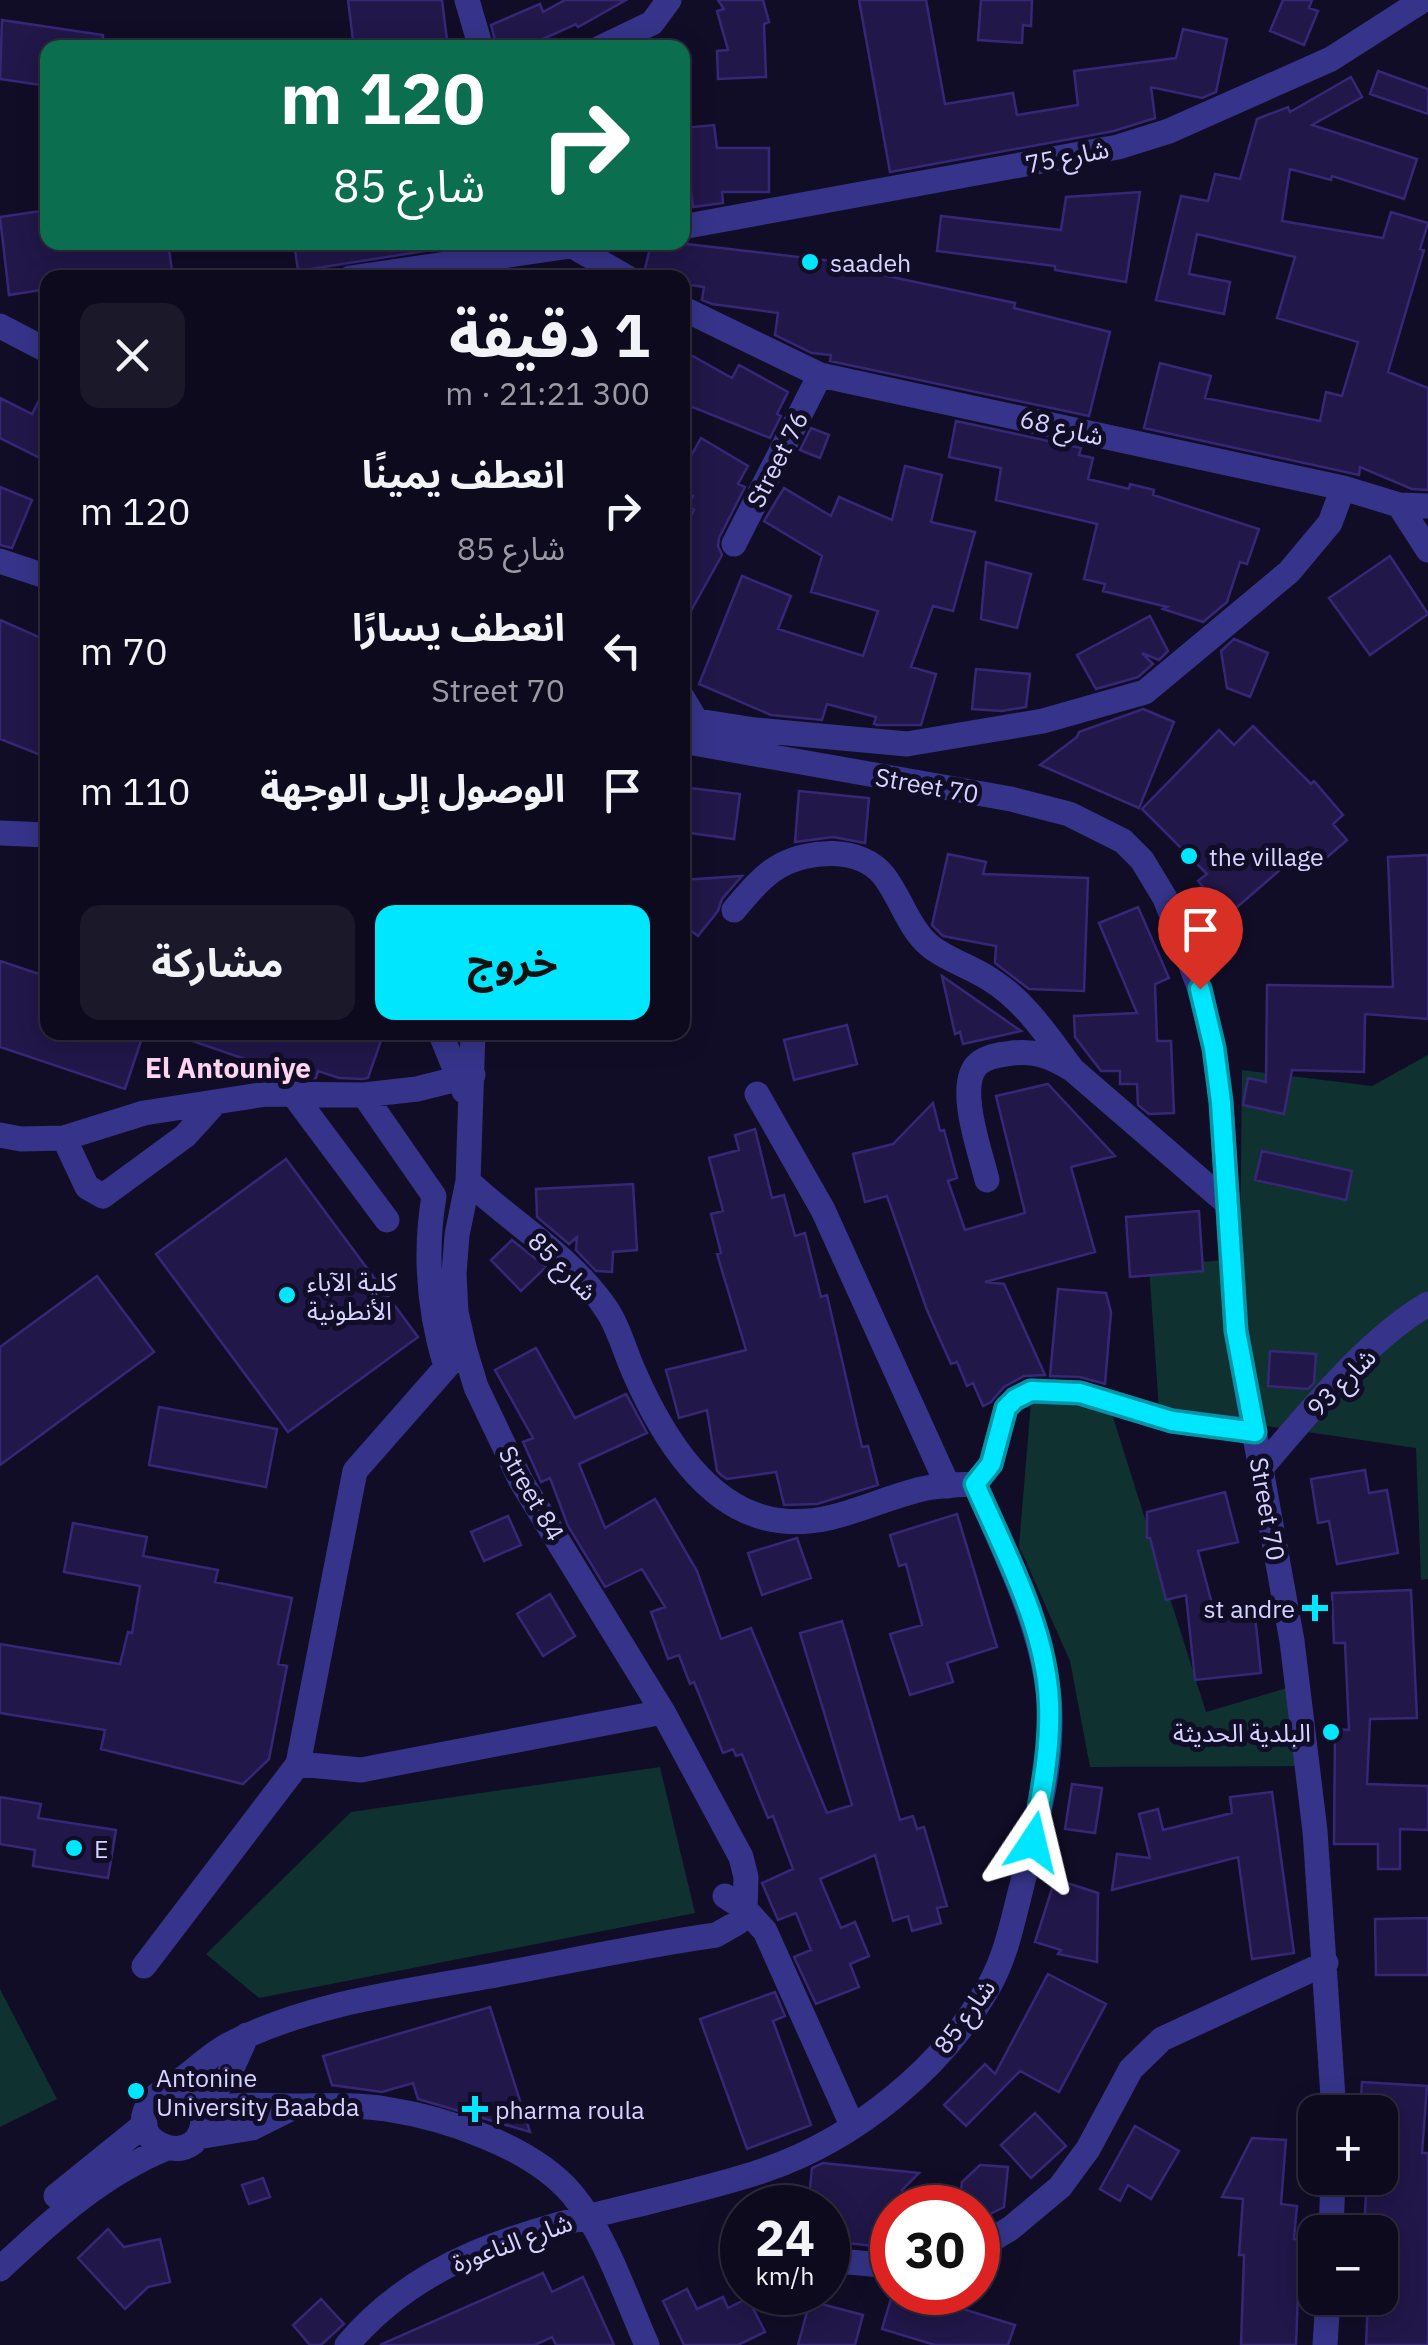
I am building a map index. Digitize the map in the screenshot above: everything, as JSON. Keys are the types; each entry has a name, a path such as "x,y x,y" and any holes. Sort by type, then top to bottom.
{"street":[{"path":"467,0 478,40"},
{"path":"617,40 652,23 668,0"},
{"name":"شارع 75","path":"690,226 1118,148 1186,124 1331,59 1423,0"},
{"path":"407,270 550,250"},
{"path":"592,250 618,270"},
{"name":"شارع 68","path":"690,312 820,375 1342,488 1399,504 1428,506"},
{"path":"0,326 40,347"},
{"name":"Street 76","path":"734,544 820,375"},
{"path":"690,731 755,730 907,744 1043,720 1145,692 1289,572 1330,523 1342,488"},
{"path":"1399,504 1428,550"},
{"path":"0,561 40,574"},
{"name":"Street 70","path":"690,731 710,748 1011,799 1069,814 1124,841 1142,860 1165,898 1200,989 1214,1048 1236,1331 1292,1641 1314,1831 1333,2095"},
{"path":"0,833 40,835"},
{"path":"734,910 778,867 802,858 828,853 870,862 888,880 916,930 931,947 994,982 1029,1011 1072,1070"},
{"path":"445,1040 466,1077"},
{"path":"466,1077 473,1040"},
{"path":"987,1180 970,1106 971,1076 978,1064 1008,1053 1029,1052 1051,1056 1072,1070 1227,1204"},
{"path":"0,1135 20,1139 64,1138 144,1113 266,1094 364,1095 416,1089 466,1077"},
{"name":"Street 84","path":"169,2090 208,2058 247,2035 347,2002 698,1937 735,1902 734,1841 664,1712 522,1481 476,1387 456,1312 454,1274 468,1181 472,1110 466,1077"},
{"path":"293,1094 387,1220"},
{"path":"757,1094 823,1210 948,1486"},
{"path":"364,1095 434,1196 429,1229 429,1281 446,1367"},
{"path":"64,1138 87,1187 103,1196 186,1136 214,1104"},
{"name":"شارع 85","path":"468,1181 568,1267 608,1311 633,1371 666,1433 702,1480 748,1513 781,1521 834,1519 923,1489 975,1484 1023,1595 1046,1684 1049,1738 1033,1842 1014,1920 990,1984 967,2019 913,2080 823,2144 768,2170 585,2215"},
{"name":"شارع 93","path":"1261,1468 1338,1382 1428,1304"},
{"path":"144,1966 298,1764 354,1470 464,1348"},
{"path":"975,1484 991,1464 1006,1408 1031,1391 1080,1393 1172,1421 1255,1432"},
{"path":"298,1764 361,1770 664,1712"},
{"path":"735,1902 765,1930 852,2125"},
{"path":"1000,2235 1060,2187 1088,2149 1131,2069 1162,2039 1326,1963"},
{"path":"200,2106 228,2077 247,2035"},
{"path":"0,2246 144,2124 150,2102 169,2090 191,2095 200,2106 204,2122 198,2137"},
{"path":"200,2106 385,2109 442,2121 526,2157 573,2195 648,2345"},
{"path":"0,2269 78,2200 113,2175 167,2148 184,2147 198,2137 252,2128 296,2106"},
{"path":"144,2124 148,2135 167,2148"},
{"name":"شارع الناعورة","path":"347,2345 373,2314 439,2269 478,2251 585,2215"},
{"path":"1326,2345 1327,2315"}],"green space":[{"path":"1428,1055 1428,1579 1421,1580 1416,1448 1159,1410 1149,1266 1240,1259 1242,1070 1372,1086"},
{"path":"1106,1395 1206,1712 1297,1685 1307,1766 1090,1767 1070,1661 1019,1546 1031,1402"},
{"path":"660,1767 695,1913 259,1998 206,1954 351,1812"},
{"path":"0,1989 57,2099 0,2127"}],"building":[{"path":"348,0 442,0 447,40 353,40"},
{"path":"565,0 626,0 578,27 576,24 541,40 495,40 491,25 540,4 543,12"},
{"path":"718,0 763,0 769,22 764,24 766,77 718,79 717,51 728,50 717,11 724,9"},
{"path":"859,0 926,0 945,104 1013,93 1017,115 1078,105 1074,71 1176,58 1183,29 1227,39 1216,92 1202,98 1151,87 1155,118 1114,131 890,172"},
{"path":"981,0 1032,0 1031,26 1023,25 1022,43 978,40"},
{"path":"1283,0 1312,0 1309,8 1318,11 1304,45 1270,31"},
{"path":"2,20 103,35 103,40 40,40 40,85 0,79"},
{"path":"1378,71 1428,89 1428,114 1370,94"},
{"path":"1351,77 1362,97 1312,125 1417,159 1404,199 1332,176 1331,180 1290,169 1282,221 1383,238 1391,212 1428,223 1420,249 1424,250 1388,372 1428,388 1428,490 1412,489 1360,467 1359,475 1144,428 1160,363 1211,376 1205,398 1320,421 1326,392 1342,396 1358,342 1277,318 1295,257 1197,234 1189,274 1230,282 1224,314 1156,300 1181,196 1208,201 1215,174 1240,179 1257,119 1288,107 1290,112"},
{"path":"714,125 717,148 769,148 769,192 722,192 723,203 693,207 690,127"},
{"path":"1140,192 1126,282 1055,270 1055,266 937,251 941,216 1061,230 1066,197"},
{"path":"40,211 40,250 169,250 172,270 40,270 40,290 9,295 0,217"},
{"path":"690,244 850,263 849,268 1015,303 1014,308 1110,332 1089,416 830,361 831,355 812,353 775,335 778,313 702,300 704,287 690,285 690,270 645,269 650,250 690,250"},
{"path":"295,250 431,250 304,270 298,270"},
{"path":"690,354 732,378 739,365 788,392 770,438 690,406"},
{"path":"0,398 32,414 40,398 40,458 0,438"},
{"path":"956,421 1081,448 1079,455 1093,458 1088,479 1129,489 1130,484 1154,490 1153,495 1259,529 1247,564 1240,562 1227,602 1203,622 1163,609 1167,607 1103,591 1105,584 1084,579 1097,524 996,500 1001,468 949,457"},
{"path":"811,428 829,435 820,458 800,450"},
{"path":"701,438 748,466 738,484 745,487 719,538 722,555 690,613 690,517 694,510 690,508 690,458"},
{"path":"905,466 942,475 931,522 975,532 953,611 933,606 911,667 936,674 921,725 877,725 876,717 827,704 822,720 771,715 699,684 742,576 791,596 778,629 863,656 878,611 811,592 822,556 764,521 784,488 831,516 839,497 892,520"},
{"path":"0,487 32,500 12,548 0,545"},
{"path":"1390,556 1428,614 1370,655 1329,598"},
{"path":"986,562 1031,574 1017,628 981,619"},
{"path":"1150,616 1168,651 1159,660 1142,653 1153,664 1138,677 1096,689 1077,655"},
{"path":"0,620 40,638 40,755 0,739"},
{"path":"1234,639 1268,653 1250,697 1227,688 1221,651"},
{"path":"976,669 1030,674 1026,707 1002,711 972,709"},
{"path":"1143,709 1174,722 1139,808 1040,765 1079,732"},
{"path":"1253,726 1311,784 1314,781 1343,815 1333,824 1347,840 1311,871 1297,855 1228,915 1198,881 1207,874 1142,809 1219,730 1234,745"},
{"path":"690,788 740,794 734,839 690,833"},
{"path":"799,791 869,798 865,843 833,837 795,842"},
{"path":"948,854 986,862 983,874 1088,878 1084,991 1029,989 995,963 996,946 943,936 932,925"},
{"path":"1428,855 1428,1019 1365,1014 1364,1072 1292,1070 1284,1114 1243,1105 1248,1078 1266,1082 1267,985 1393,987 1388,857"},
{"path":"742,876 698,936 690,930 690,879"},
{"path":"1138,907 1169,978 1155,984 1157,1041 1171,1041 1174,1113 1149,1114 1138,1105 1137,1084 1120,1084 1120,1071 1101,1071 1075,1037 1074,1016 1137,1013 1099,923"},
{"path":"0,961 40,974 40,1040 141,1040 125,1089 0,1047"},
{"path":"942,976 1021,1031 963,1044 960,1032 955,1034"},
{"path":"847,1025 857,1064 794,1080 784,1040"},
{"path":"190,1040 381,1040 368,1078 339,1078 318,1071 316,1078 300,1078"},
{"path":"1048,1084 1115,1156 1071,1167 1095,1252 985,1282 1004,1284 1045,1375 1024,1376 983,1406 973,1383 967,1386 957,1362 951,1364 927,1310 887,1196 865,1202 853,1154 893,1144 933,1103 957,1178 948,1181 965,1230 1025,1213 996,1096"},
{"path":"755,1129 772,1198 784,1195 795,1236 805,1233 821,1297 827,1295 862,1447 868,1446 878,1485 817,1504 784,1505 776,1472 727,1479 721,1475 717,1471 707,1410 679,1418 666,1370 746,1350 717,1254 721,1253 711,1214 723,1211 709,1158 739,1150 735,1135"},
{"path":"1262,1151 1352,1171 1346,1200 1255,1180"},
{"name":"كلية الآباء الأنطونية","path":"286,1159 418,1337 288,1432 156,1254"},
{"path":"633,1184 637,1250 613,1252 612,1272 596,1271 576,1250 577,1237 569,1244 537,1217 536,1189"},
{"path":"1199,1211 1203,1271 1130,1277 1126,1217"},
{"path":"512,1240 546,1267 521,1291 491,1260"},
{"path":"97,1276 154,1352 0,1465 0,1347"},
{"path":"1058,1289 1106,1293 1111,1312 1105,1384 1080,1377 1050,1376"},
{"path":"536,1348 575,1418 626,1394 647,1433 579,1464 605,1528 655,1499 697,1571 721,1639 751,1628 827,1813 852,1805 800,1633 842,1621 900,1820 913,1816 917,1829 924,1827 947,1906 937,1908 941,1923 912,1931 908,1916 893,1921 875,1855 820,1879 841,1928 855,1922 869,1956 850,1964 859,1987 816,2004 794,1957 811,1950 796,1913 778,1920 762,1883 793,1869 773,1816 768,1818 742,1754 736,1756 733,1749 723,1753 679,1655 668,1659 651,1612 665,1607 642,1569 605,1587 568,1526 550,1478 541,1482 523,1442 533,1438 495,1370"},
{"path":"1270,1351 1316,1354 1314,1383 1308,1389 1268,1386"},
{"path":"159,1407 277,1429 266,1487 149,1465"},
{"path":"1365,1470 1369,1493 1387,1490 1398,1553 1337,1564 1329,1521 1318,1523 1311,1479"},
{"path":"1225,1492 1238,1542 1198,1551 1216,1619 1255,1615 1261,1673 1195,1680 1186,1595 1166,1600 1147,1538 1147,1512"},
{"path":"957,1514 997,1647 947,1663 953,1682 910,1695 890,1634 922,1625 906,1564 899,1566 890,1535"},
{"path":"508,1516 521,1545 484,1561 471,1532"},
{"path":"73,1523 147,1537 143,1556 218,1570 215,1582 292,1598 278,1664 287,1666 269,1759 243,1784 101,1749 105,1730 0,1713 0,1644 120,1664 128,1632 132,1633 140,1586 64,1572"},
{"path":"797,1538 811,1578 762,1595 748,1553"},
{"path":"1411,1590 1417,1718 1370,1719 1367,1784 1428,1786 1428,1830 1400,1829 1400,1869 1378,1869 1378,1844 1334,1844 1335,1729 1349,1730 1345,1643 1334,1643 1332,1593"},
{"path":"550,1594 575,1636 543,1656 517,1614"},
{"path":"1072,1784 1102,1788 1095,1833 1065,1829"},
{"path":"1272,1792 1294,1953 1252,1959 1238,1857 1112,1890 1117,1854 1150,1858 1139,1814 1158,1809 1163,1830 1232,1813 1230,1797"},
{"name":"E","path":"0,1797 41,1804 38,1818 116,1830 108,1878 33,1866 35,1850 0,1844"},
{"path":"1055,1879 1098,1893 1097,1962 1058,1954 1061,1950 1035,1942"},
{"path":"1428,1918 1428,1975 1376,1975 1375,1919"},
{"path":"1048,1974 1106,2004 1059,2092 1020,2071 966,2126 944,2105 985,2064 995,2074"},
{"path":"775,1992 785,2016 773,2021 811,2125 747,2149 700,2019"},
{"path":"490,2007 530,2132 418,2099 413,2083 382,2092 332,2085 323,2056"},
{"path":"1362,2082 1427,2086 1422,2153 1428,2153 1428,2345 1366,2345 1367,2315 1398,2315 1398,2215 1365,2215 1366,2195 1398,2195 1398,2095 1361,2095"},
{"path":"1035,2113 1066,2146 1031,2178 1001,2145"},
{"path":"1135,2126 1179,2151 1151,2199 1128,2185 1120,2201 1100,2189"},
{"path":"1252,2138 1286,2140 1281,2204 1297,2206 1296,2345 1241,2345 1244,2255 1239,2255 1243,2199 1222,2197"},
{"path":"823,2163 919,2173 907,2185 870,2185 870,2246 850,2243 850,2185 810,2185 812,2168"},
{"path":"980,2165 1008,2167 1004,2207 1000,2209 1000,2185 962,2185"},
{"path":"263,2178 270,2197 249,2204 242,2185"},
{"path":"108,2229 124,2247 160,2239 170,2282 148,2287 125,2309 78,2258"},
{"path":"543,2273 552,2292 583,2277 614,2345 556,2345 552,2337 535,2345 380,2345"},
{"path":"687,2289 697,2309 720,2298 720,2315 756,2315 765,2332 738,2345 684,2345 663,2301"},
{"path":"321,2299 344,2324 321,2345 310,2345 293,2325"},
{"path":"850,2312 863,2315 855,2345 798,2345 806,2315 850,2315"},
{"path":"886,2315 983,2315 1015,2325 1008,2345 935,2345 882,2329"}],"place":[{"name":"saadeh","path":"810,262"},
{"name":"the village","path":"1189,856"},
{"name":"كلية الآباء الأنطونية","path":"287,1295"},
{"name":"st andre","path":"1315,1608"},
{"name":"البلدية الحديثة","path":"1331,1732"},
{"name":"E","path":"74,1848"},
{"name":"Antonine University Baabda","path":"136,2091"},
{"name":"pharma roula","path":"475,2109"}],"district":[{"name":"El Antouniye","path":"228,1067"}],"route":[{"path":"1033,1842 1049,1738 1049,1700 1041,1653 1023,1595 975,1484 996,1452 1006,1408 1031,1391 1062,1390 1172,1421 1255,1432 1231,1285 1221,1102 1200,989"}]}
